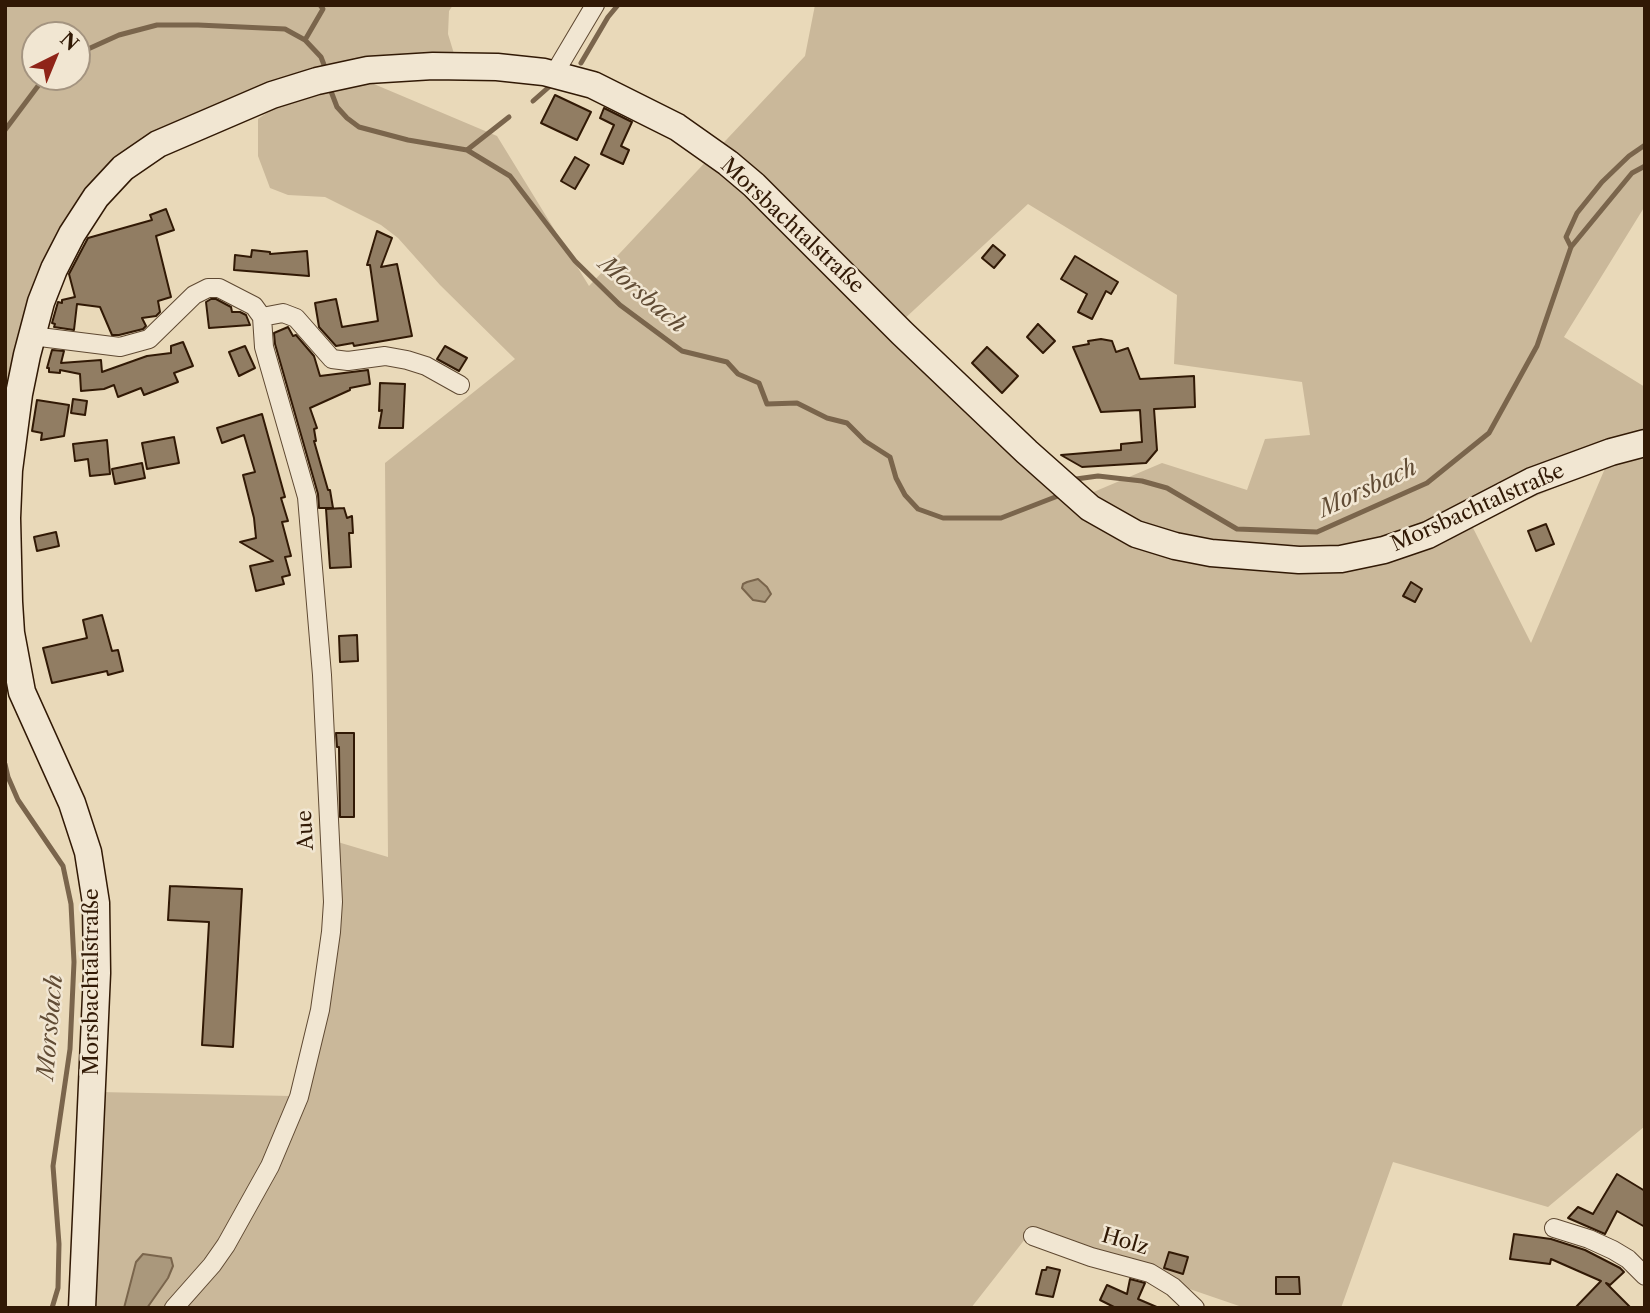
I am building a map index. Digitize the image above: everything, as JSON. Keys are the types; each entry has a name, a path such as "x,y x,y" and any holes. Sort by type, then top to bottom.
{"main road":[{"name":"Morsbachtalstraße","path":"82,1308 97,973 96,904 88,852 72,803 22,692 11,633 9,602 9,470 19,394 41,302 72,234 96,197 123,168 151,148 192,127 272,94 368,70 433,66 497,67 554,74 593,85 677,127 728,163 782,210 902,333 1068,488 1111,521 1136,534 1175,546 1259,558 1341,559 1384,551 1428,535 1532,481 1611,452 1645,443"}],"street":[{"path":"554,74 595,5"},
{"path":"32,336 120,347 149,339 194,295 208,288 219,288 254,306 262,317 283,313 296,318 331,359 348,361 385,356 407,360 426,366 460,386"},
{"name":"Aue","path":"174,1308 212,1265 226,1244 265,1177 284,1136 309,1062 320,1010 331,932 333,902 322,688 307,497 264,347 262,317"},
{"path":"1554,1228 1613,1250 1628,1259 1645,1276"},
{"name":"Holz","path":"1033,1236 1150,1273 1173,1287 1195,1308"}],"shaded area":[{"path":"5,5 453,5 449,11 448,34 455,57 189,122 64,235 5,497"},
{"path":"815,5 1645,5 1645,206 1564,337 1645,387 1645,1126 1548,1207 1393,1162 1341,1308 1245,1308 1029,1234 971,1308 88,1308 99,1092 291,1096 323,1010 331,840 388,857 385,463 515,359 440,285 398,238 381,225 325,197 288,195 270,188 258,156 258,119 272,109 362,79 497,136 589,286 805,56","holes":["1028,204 1177,295 1174,364 1302,382 1310,435 1265,439 1247,490 1162,463 1070,502 887,335","1606,466 1531,643 1471,524"]},
{"path":"758,579 771,594 765,602 753,600 742,588 743,584"},
{"path":"143,1254 171,1258 173,1266 147,1308 124,1308 136,1262"}],"building":[{"path":"555,95 591,112 577,140 541,123"},
{"path":"604,108 632,122 621,146 629,150 623,164 601,154 614,125 600,118"},
{"path":"575,157 589,165 575,189 561,181"},
{"path":"166,209 174,230 156,236 171,297 158,301 160,312 156,316 142,318 146,326 143,329 112,335 100,307 77,304 74,330 54,327 55,324 52,323 58,302 75,297 69,274 88,238 152,220 150,215"},
{"path":"377,231 392,238 381,267 397,264 412,336 354,346 353,343 336,346 319,327 315,303 336,299 342,327 378,321 370,265 367,265"},
{"path":"993,245 1005,255 994,268 982,258"},
{"path":"252,250 270,254 307,251 309,276 234,270 235,255 251,257"},
{"path":"1075,256 1118,282 1111,294 1106,291 1092,319 1078,312 1087,294 1061,279"},
{"path":"211,299 231,307 232,312 246,315 250,325 209,328 206,302"},
{"path":"1038,324 1055,341 1043,353 1027,337"},
{"path":"288,327 293,336 296,335 314,356 320,376 368,370 370,384 350,388 310,408 317,428 314,429 314,441 333,508 319,508 318,494 275,344 274,333"},
{"path":"1101,339 1112,341 1116,352 1128,348 1140,379 1194,376 1195,407 1154,409 1157,450 1146,463 1082,467 1061,455 1121,450 1121,444 1142,442 1140,410 1101,412 1073,347"},
{"path":"183,342 193,366 174,373 178,382 144,395 141,388 118,397 114,385 104,389 81,391 80,374 60,370 60,373 49,372 47,368 52,350 64,351 61,363 101,360 102,372 147,356 171,353 171,346"},
{"path":"245,346 255,368 239,376 229,352"},
{"path":"445,346 467,358 459,371 437,359"},
{"path":"987,347 1018,376 1002,393 972,363"},
{"path":"380,383 405,384 403,428 379,428 382,410 379,411"},
{"path":"73,399 87,401 85,415 71,413"},
{"path":"37,400 69,405 64,436 41,440 42,433 32,431"},
{"path":"262,414 285,497 281,498 288,521 282,522 291,556 285,557 290,575 282,577 284,584 256,591 250,566 273,561 240,542 256,538 243,475 255,472 244,435 222,443 217,428"},
{"path":"174,437 179,463 147,469 142,443"},
{"path":"107,440 110,474 90,476 88,459 75,461 73,444"},
{"path":"142,463 145,478 115,484 112,469"},
{"path":"344,508 347,518 352,516 353,533 349,533 351,567 330,568 326,509"},
{"path":"1546,524 1554,544 1536,551 1528,531"},
{"path":"56,532 59,546 37,551 34,537"},
{"path":"1411,582 1422,589 1415,602 1403,596"},
{"path":"102,615 112,651 118,650 123,671 108,675 107,671 52,683 43,648 87,638 83,620"},
{"path":"357,635 358,661 340,662 339,636"},
{"path":"336,733 354,733 354,817 340,817 339,747"},
{"path":"170,886 242,889 233,1047 202,1045 209,922 168,920"},
{"path":"1617,1174 1645,1191 1645,1227 1617,1211 1605,1234 1568,1218 1578,1207 1593,1214"},
{"path":"1514,1234 1551,1239 1585,1250 1620,1268 1624,1272 1610,1285 1606,1283 1631,1308 1575,1308 1601,1281 1551,1259 1550,1264 1510,1259"},
{"path":"1169,1252 1188,1257 1183,1274 1164,1268"},
{"path":"1047,1267 1060,1270 1053,1297 1036,1294 1042,1270"},
{"path":"1276,1277 1299,1277 1300,1294 1276,1294"},
{"path":"1130,1279 1145,1283 1138,1299 1159,1308 1116,1308 1100,1300 1107,1285 1127,1294"}],"waterway":[{"path":"305,40 323,9 320,5"},
{"path":"581,63 618,5"},
{"name":"Morsbach","path":"91,48 119,35 157,25 285,29 305,40 321,57 326,70"},
{"name":"Morsbach","path":"329,86 337,107 359,127 408,140 467,150 510,176 575,261 620,305 682,351 727,362 738,374 759,383 767,404 797,403 827,418 847,423 865,441 890,457 896,478 905,495 918,509 943,518 1001,518 1063,494"},
{"path":"533,101 550,86"},
{"name":"Morsbach","path":"5,130 34,91"},
{"path":"467,150 509,117"},
{"path":"1571,247 1566,237 1577,213 1602,182 1645,145"},
{"name":"Morsbach","path":"1074,482 1076,479 1098,476 1142,481 1167,488 1237,529 1317,532 1427,483 1489,433 1537,346 1571,247 1632,173 1645,166"},
{"name":"Morsbach","path":"5,764 18,800 63,866 71,904 74,962 70,1049 53,1166 59,1244 58,1288 52,1308"}]}
